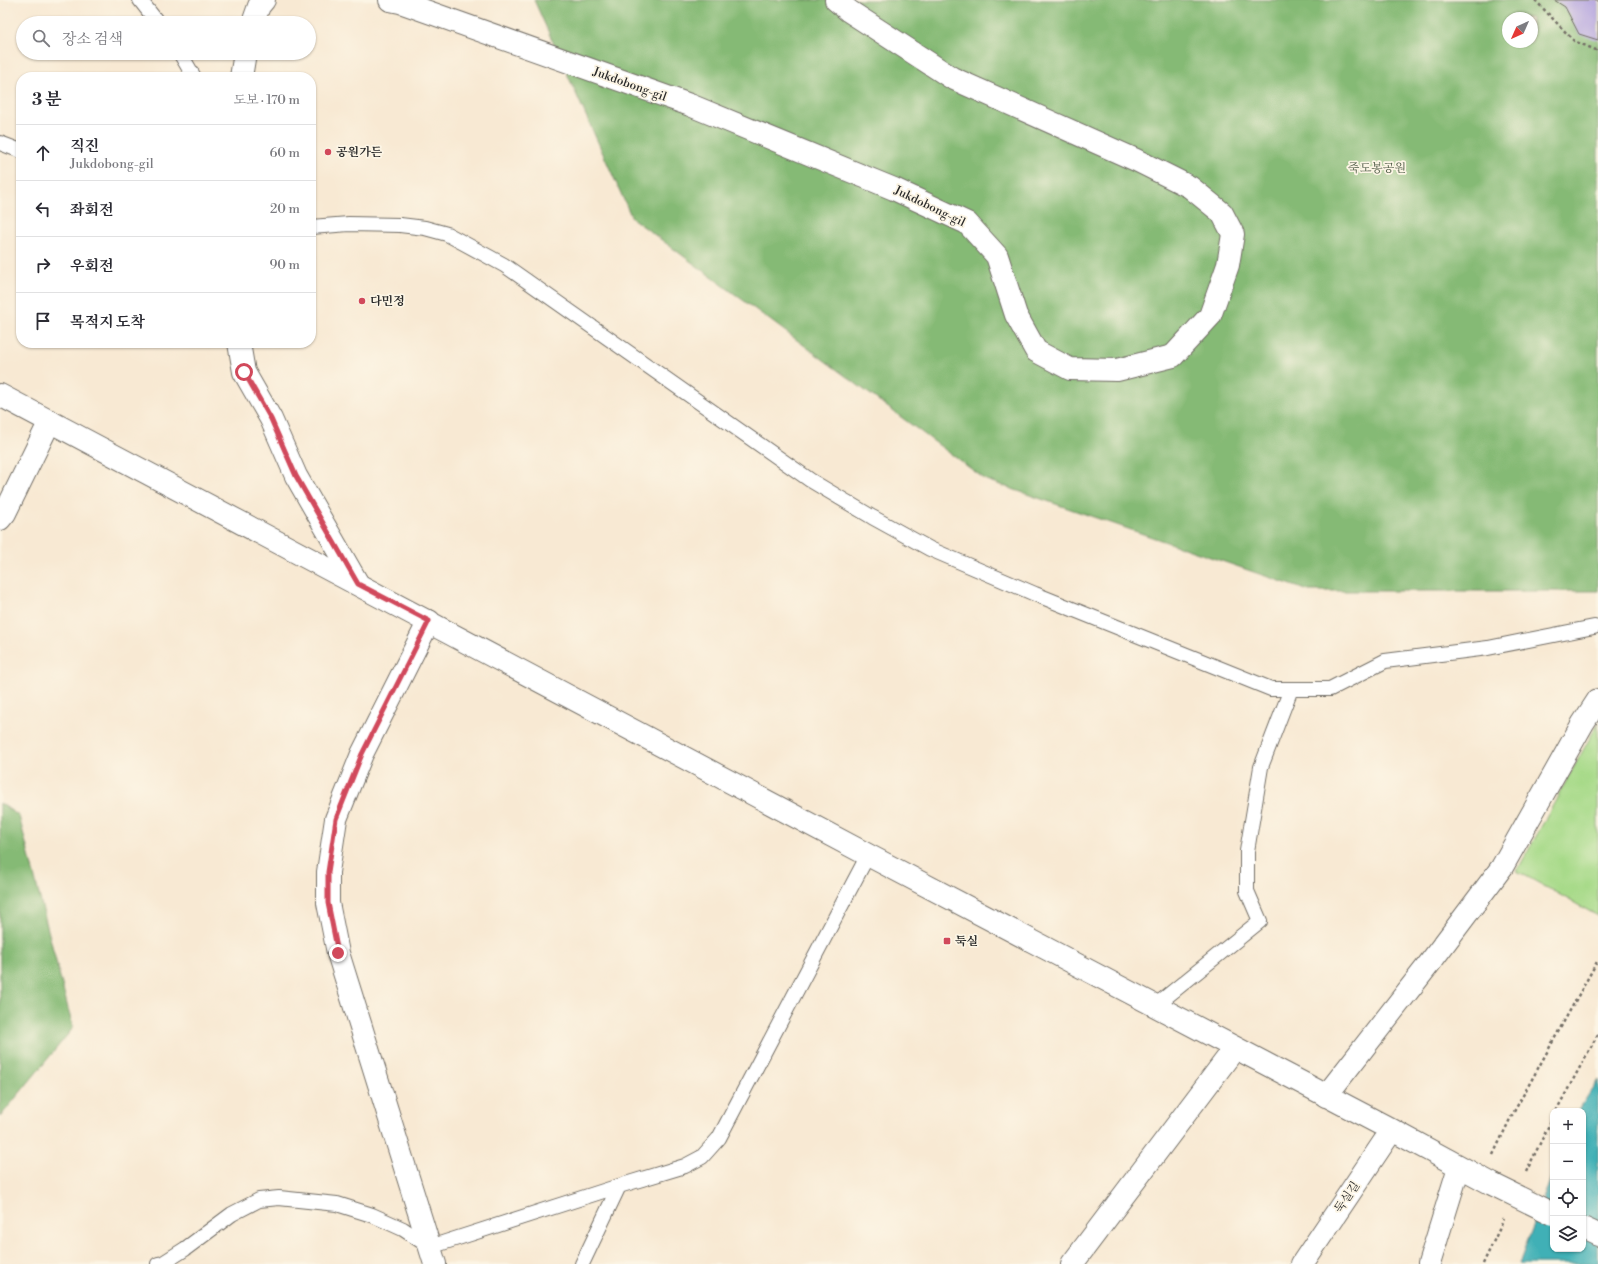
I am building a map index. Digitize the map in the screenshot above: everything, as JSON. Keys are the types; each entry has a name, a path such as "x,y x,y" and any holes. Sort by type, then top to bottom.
{"street":[{"path":"255,16 259,6 264,0"},
{"name":"Jukdobong-gil","path":"390,0 400,2 690,105 894,189 968,223 997,256 1016,315 1036,351 1070,369 1117,370 1173,356 1210,316 1228,265 1233,234 1222,213 1190,187 1136,160 952,78 849,11 836,0"},
{"path":"242,72 243,60"},
{"path":"240,348 244,372 271,419 296,476 358,584"},
{"path":"0,395 868,855 1392,1130 1459,1167 1550,1212"},
{"path":"0,519 5,513 50,421"},
{"path":"429,621 362,754 336,819 328,872 328,903 338,953 433,1256"},
{"path":"1326,1096 1429,964 1502,867 1583,723 1598,700"},
{"path":"1072,1264 1235,1048"},
{"name":"둑실길","path":"1302,1264 1392,1130"},
{"path":"1429,1264 1459,1167"},
{"path":"1586,1229 1598,1235"}],"lane":[{"path":"140,0 153,16"},
{"path":"184,60 191,72"},
{"path":"0,143 16,149"},
{"path":"316,227 349,224 400,225 425,228 447,234 504,265 810,480 872,517 924,545 1035,594 1271,689 1330,689 1385,661 1488,648 1594,627"},
{"path":"1156,1006 1260,921 1247,891 1246,851 1261,767 1291,689"},
{"path":"158,1264 163,1263 185,1250 232,1214 259,1200 279,1198 337,1204 372,1215 403,1229 433,1256 619,1186 685,1166 702,1157 718,1138 868,855"},
{"path":"582,1264 619,1186"}],"path":[{"path":"1535,0 1574,41 1596,50 1598,49"},
{"path":"1487,1181 1510,1119 1598,960"},
{"path":"1558,1108 1598,1034"}],"green space":[{"name":"죽도봉공원","path":"534,0 1598,0 1598,591 1309,591 986,480 632,218"},
{"path":"1598,723 1598,916 1517,871"},
{"path":"0,803 19,816 73,1028 0,1117"}],"water":[{"path":"1598,1080 1598,1264 1519,1264 1550,1180 1550,1252 1586,1252 1586,1108 1580,1108"}],"building":[{"path":"1554,0 1598,0 1598,40 1579,34 1565,7"}],"place":[{"name":"공원가든","path":"328,152"},
{"name":"다민정","path":"362,301"},
{"name":"둑실","path":"947,941"}],"route":[{"path":"244,372 271,419 296,476 358,584 429,621 362,754 336,819 328,872 328,903 338,953"}]}
